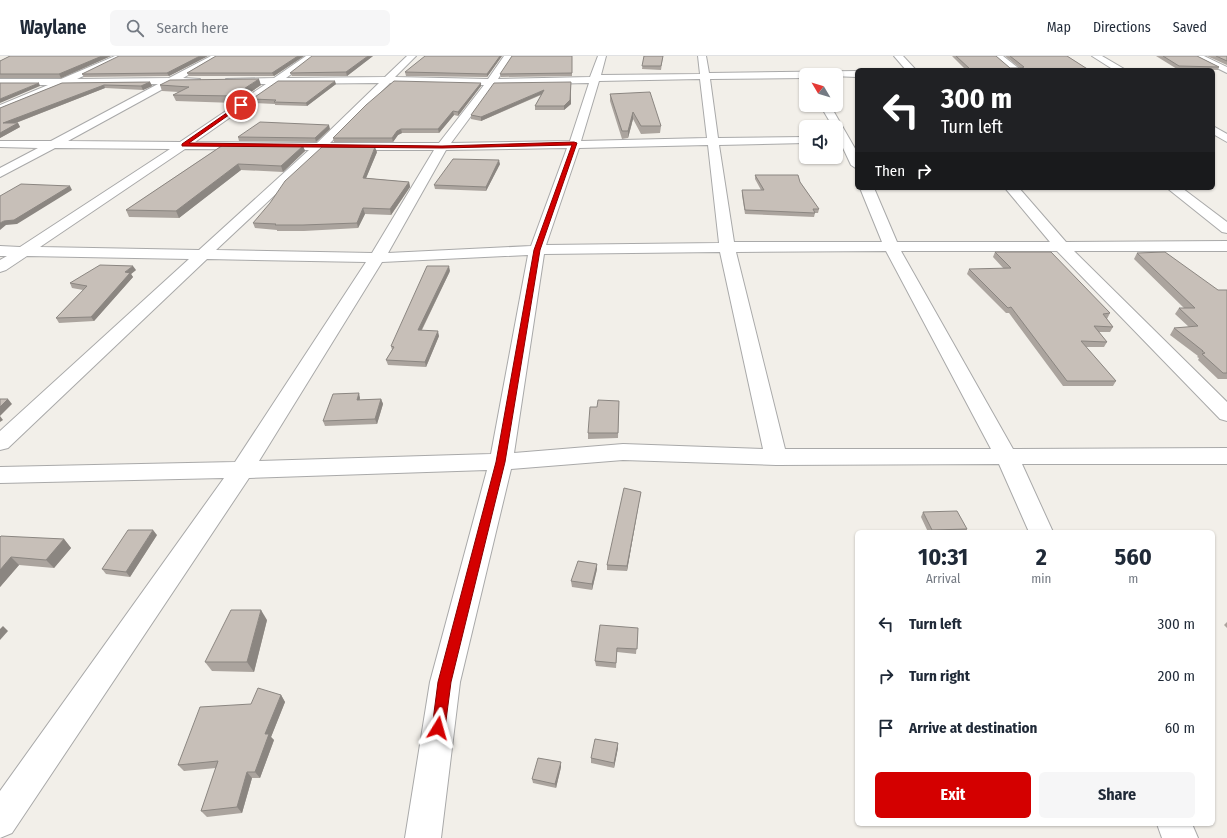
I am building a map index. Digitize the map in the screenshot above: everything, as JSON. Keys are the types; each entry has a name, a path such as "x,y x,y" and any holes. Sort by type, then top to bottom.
{"street":[{"path":"0,109 122,56"},
{"path":"0,173 51,144 174,81 217,56"},
{"path":"0,267 183,145 312,56"},
{"path":"0,443 321,145 412,56"},
{"path":"0,821 242,470 377,258 442,147 491,82 508,56"},
{"path":"423,838 445,682 501,462 537,250 602,56"},
{"path":"702,56 712,142 727,247 776,457"},
{"path":"898,56 909,68"},
{"path":"998,56 1013,68"},
{"path":"1096,56 1117,68"},
{"path":"1197,56 1227,70"},
{"path":"221,81 386,80 491,82 799,73"},
{"path":"843,74 855,74"},
{"path":"1215,74 1227,74"},
{"path":"0,82 205,81"},
{"path":"829,112 846,140 855,160"},
{"path":"1215,131 1227,139"},
{"path":"1215,139 1227,139"},
{"path":"0,144 442,147 574,143 799,140"},
{"path":"868,190 892,248 1007,457 1040,530"},
{"path":"1014,190 1062,247 1227,414"},
{"path":"1177,190 1227,229"},
{"path":"0,251 377,258 537,250 727,247 892,248 1227,246"},
{"path":"0,475 242,470 501,462 623,452 776,457 1227,456"},
{"path":"1175,826 1180,838"}],"building":[{"path":"10,56 102,56 59,74 0,74 0,61"},
{"path":"119,56 200,56 167,73 82,74"},
{"path":"216,56 298,56 272,73 187,73"},
{"path":"312,56 368,56 346,72 290,73"},
{"path":"425,56 500,56 487,74 405,72"},
{"path":"512,56 572,56 572,73 500,74"},
{"path":"644,56 663,56 661,66 642,66"},
{"path":"956,56 996,56 1010,68 969,68"},
{"path":"1010,56 1067,56 1086,68 1022,68 1024,67"},
{"path":"1163,56 1197,56 1219,67 1179,66"},
{"path":"1216,56 1227,56 1227,61"},
{"path":"259,79 233,96 173,95 189,87 160,85 170,80"},
{"path":"278,81 335,81 306,103 274,102 276,100 252,99"},
{"path":"394,81 481,83 458,112 453,111 438,129 401,129 397,131 392,138 333,138 366,105"},
{"path":"150,82 141,86 104,85 3,123 18,123 0,133 0,108 62,83"},
{"path":"571,82 570,100 564,106 535,106 544,90 481,117 471,115 494,83"},
{"path":"0,83 39,83 0,99"},
{"path":"650,92 661,126 641,126 633,112 628,131 622,131 610,94"},
{"path":"260,122 329,125 315,138 238,137"},
{"path":"223,145 303,146 281,166 238,164 176,211 126,210"},
{"path":"322,147 375,147 363,178 409,182 390,209 363,208 357,223 275,225 276,224 253,223 270,203 285,181"},
{"path":"453,159 499,160 486,187 434,185"},
{"path":"755,175 798,175 800,182 819,209 813,209 815,213 745,210 742,190 764,190"},
{"path":"21,184 70,186 14,220 0,223 0,196"},
{"path":"995,252 1051,252 1110,313 1103,314 1113,327 1094,326 1107,342 1081,341 1116,381 1067,381 1011,307 1008,308 969,269 1011,268"},
{"path":"1165,252 1218,290 1227,290 1227,373 1223,373 1202,354 1205,353 1203,351 1174,328 1198,326 1179,308 1195,308 1137,253"},
{"path":"100,265 133,266 125,272 130,273 91,317 56,318 87,286 70,283"},
{"path":"427,266 449,266 418,330 438,331 425,362 386,360 394,347 391,346"},
{"path":"359,393 357,400 381,399 375,419 323,421 333,394"},
{"path":"0,399 8,399 0,407"},
{"path":"598,400 619,401 618,433 588,433 590,407 597,407"},
{"path":"624,488 641,492 627,566 607,565"},
{"path":"957,511 967,529 932,530 923,512"},
{"path":"128,530 153,530 126,572 102,569"},
{"path":"1,536 64,539 46,560 11,557 0,570"},
{"path":"578,561 597,564 592,584 571,581"},
{"path":"231,610 261,610 247,662 205,662"},
{"path":"600,625 638,628 637,649 617,648 616,663 595,661"},
{"path":"258,688 281,695 265,734 269,734 255,772 247,772 237,807 201,811 218,761 178,765 200,707 251,704"},
{"path":"595,739 618,743 614,763 591,758"},
{"path":"538,758 561,762 555,784 532,779"}],"route":[{"path":"241,105 183,145 442,147 574,143 537,250 501,462 445,682 438,728"}]}
